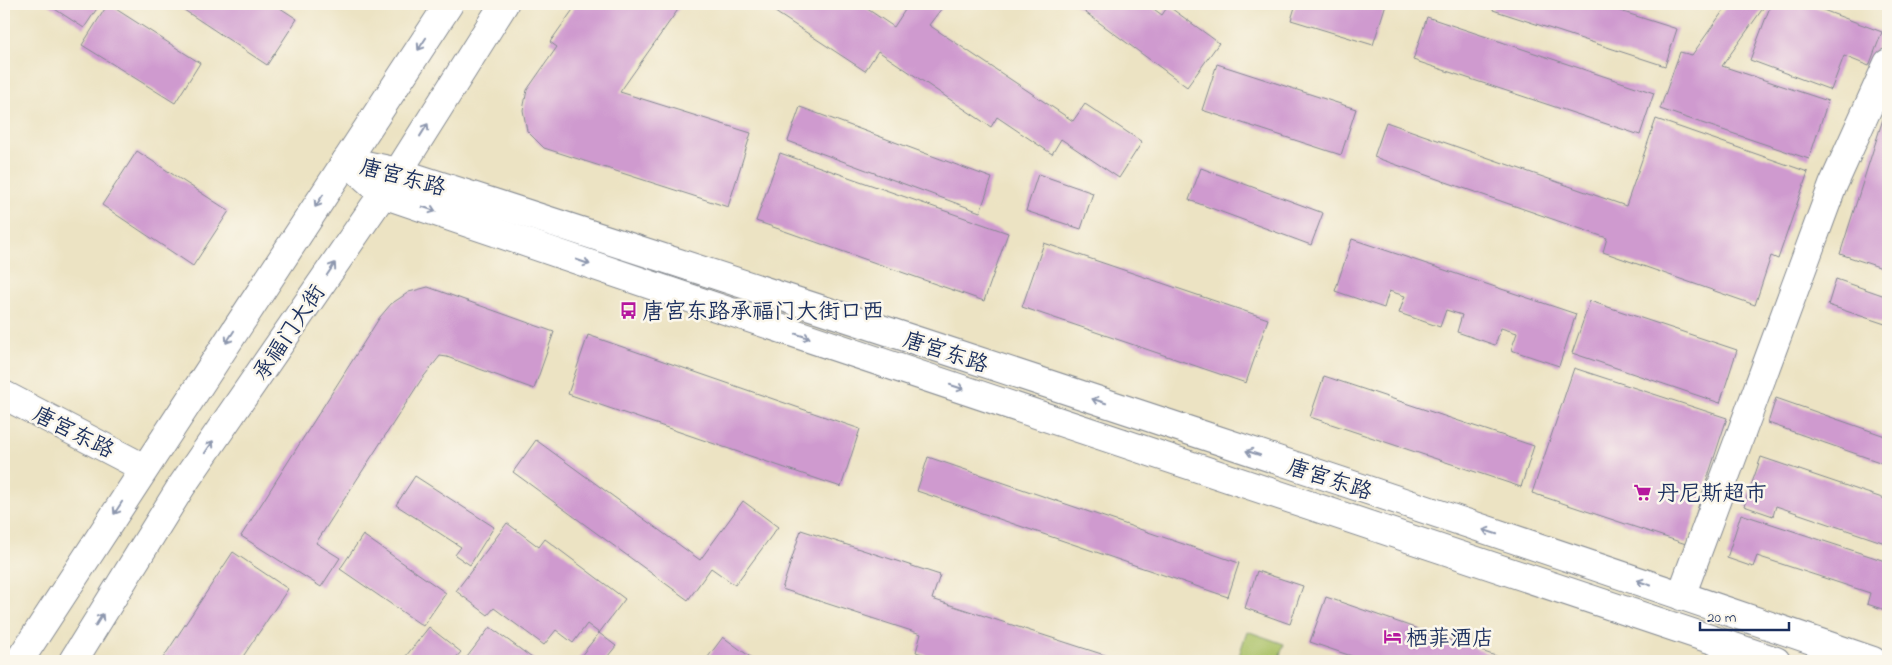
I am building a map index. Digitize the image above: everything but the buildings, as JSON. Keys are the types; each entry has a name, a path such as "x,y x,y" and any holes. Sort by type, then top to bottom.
{"street":[{"name":"承福门大街","path":"19,661 449,4"},
{"name":"承福门大街","path":"73,661 182,487 390,183 504,4"},
{"path":"1681,596 1833,186 1888,63"},
{"name":"唐宫东路","path":"346,161 390,183 707,304 1776,661"},
{"name":"唐宫东路","path":"390,183 727,278 1873,661"},
{"name":"唐宫东路","path":"4,395 144,468"}],"green space":[{"path":"1247,631 1284,644 1278,661 1237,661"}],"place":[{"name":"唐宫东路承福门大街口西","path":"628,310"},
{"name":"丹尼斯超市","path":"1643,492"},
{"name":"栖菲酒店","path":"1392,637"}]}
